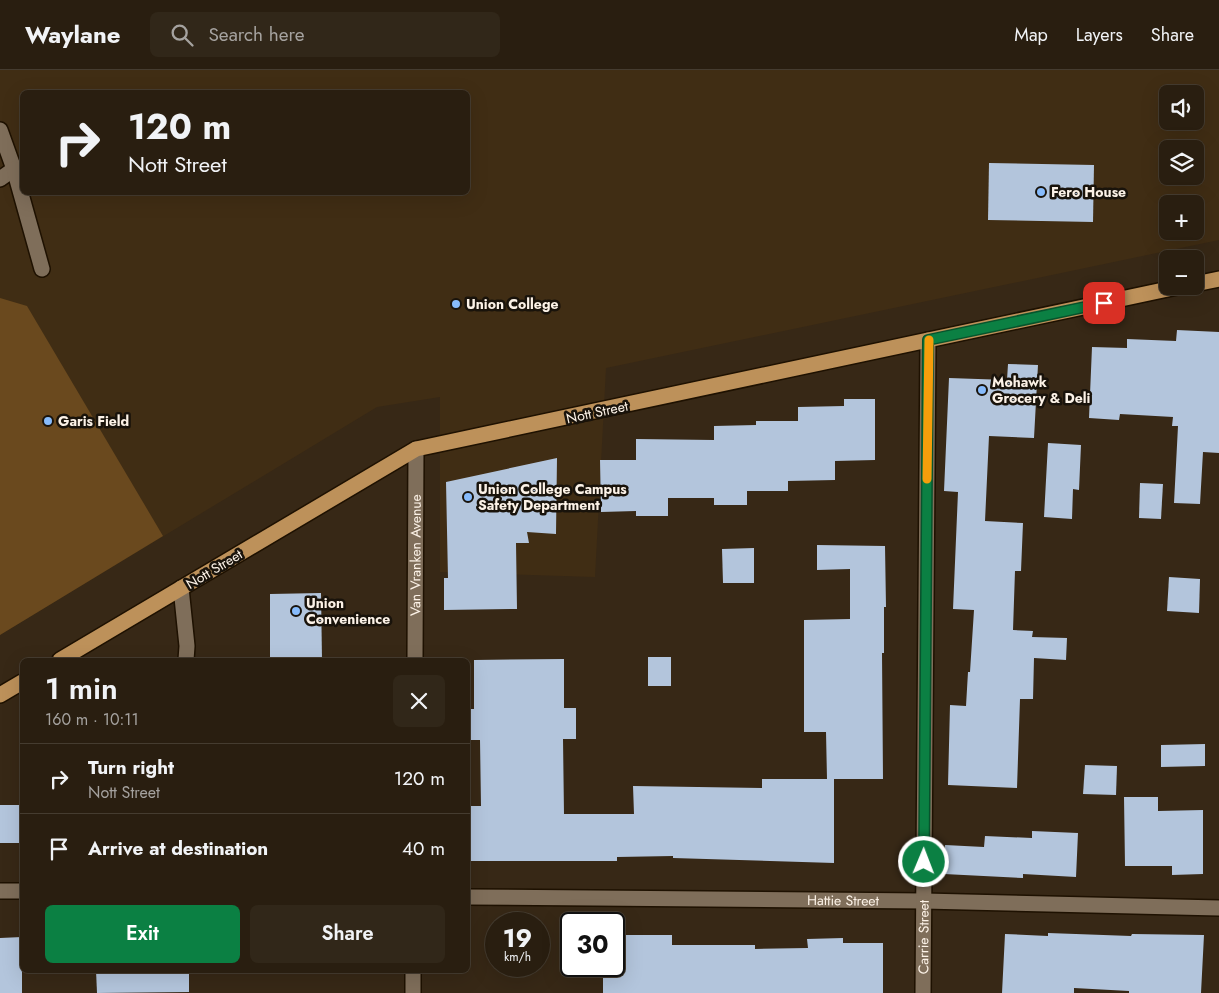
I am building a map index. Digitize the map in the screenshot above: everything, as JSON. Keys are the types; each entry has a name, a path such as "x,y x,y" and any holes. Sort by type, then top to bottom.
{"main road":[{"path":"1204,282 1219,278"},
{"name":"Nott Street","path":"63,658 416,449 1159,291"},
{"path":"0,695 20,683"}],"street":[{"path":"0,130 20,190"},
{"path":"0,180 14,169"},
{"path":"21,195 42,269"},
{"name":"Carrie Street","path":"923,993 928,340"},
{"name":"Van Vranken Avenue","path":"415,658 416,449"},
{"path":"181,588 187,646 186,658"},
{"path":"0,891 20,891"},
{"name":"Hattie Street","path":"470,897 924,900 1219,908"},
{"path":"413,973 413,993"}],"shaded area":[{"name":"Union College","path":"0,70 1219,70 1219,240 1171,250 1159,250 1159,253 606,368 595,577 440,572 440,397 377,407 0,635"},
{"name":"Garis Field","path":"0,298 27,306 163,536 0,635"}],"building":[{"name":"Fero House","path":"989,163 1094,165 1093,222 988,220"},
{"path":"1177,330 1219,332 1219,453 1203,452 1200,504 1174,503 1178,426 1172,426 1173,417 1120,414 1119,420 1089,418 1092,347 1127,348 1127,339 1176,341"},
{"path":"1008,364 1038,365 1034,438 989,436 985,521 1023,523 1021,571 1015,571 1013,630 1033,631 1032,637 1067,638 1066,660 1034,658 1033,699 1020,699 1017,788 948,785 950,705 966,706 974,610 953,609 958,492 944,491 949,378 1007,380"},
{"path":"844,399 875,399 875,460 835,461 835,480 788,481 788,491 747,491 747,505 714,505 714,498 668,498 668,516 636,516 636,511 601,512 600,460 636,460 636,439 714,440 714,426 756,425 756,421 798,421 798,407 844,406"},
{"path":"1048,443 1081,445 1079,490 1073,489 1072,519 1044,517"},
{"path":"557,458 556,534 527,532 529,543 516,543 517,609 444,610 444,578 448,578 446,482"},
{"path":"1140,483 1163,484 1161,519 1139,518"},
{"path":"817,545 885,546 886,607 884,607 884,653 882,653 883,779 834,779 834,863 673,858 673,856 617,857 617,861 470,861 470,806 481,806 480,740 470,740 470,709 474,709 474,660 564,659 564,708 576,708 576,739 563,739 564,814 634,814 633,786 762,788 762,779 827,779 826,732 804,732 804,620 850,619 850,569 817,570"},
{"path":"754,548 754,583 723,583 722,549"},
{"path":"1169,577 1200,579 1199,613 1167,611"},
{"path":"321,593 322,658 270,658 270,594"},
{"path":"648,657 671,657 671,686 648,686"},
{"path":"1205,744 1205,766 1161,767 1161,745"},
{"path":"1085,765 1117,766 1116,795 1083,794"},
{"path":"1124,797 1158,797 1158,811 1203,810 1203,874 1172,875 1172,866 1125,866"},
{"path":"0,805 20,805 20,843 0,843"},
{"path":"1032,831 1078,833 1076,877 1023,874 1023,878 944,874 945,845 984,847 985,836 1032,838"},
{"path":"1048,933 1131,936 1132,934 1204,935 1201,993 1129,993 1129,991 1074,988 1074,993 1002,993 1005,934 1048,936"},
{"path":"625,935 672,935 672,945 755,945 755,949 808,948 807,939 843,938 843,943 883,943 883,993 603,993 603,977 625,977"},
{"path":"20,937 22,993 0,993 0,938"},
{"path":"96,973 189,973 189,992 97,993"}],"slow traffic":[{"path":"927,479 929,340"}],"place":[{"name":"Fero House","path":"1041,192"},
{"name":"Union College","path":"456,304"},
{"name":"Mohawk Grocery & Deli","path":"982,390"},
{"name":"Garis Field","path":"48,421"},
{"name":"Union College Campus Safety Department","path":"468,497"},
{"name":"Union Convenience","path":"296,611"}],"route":[{"path":"924,862 928,340 1104,303"}]}
